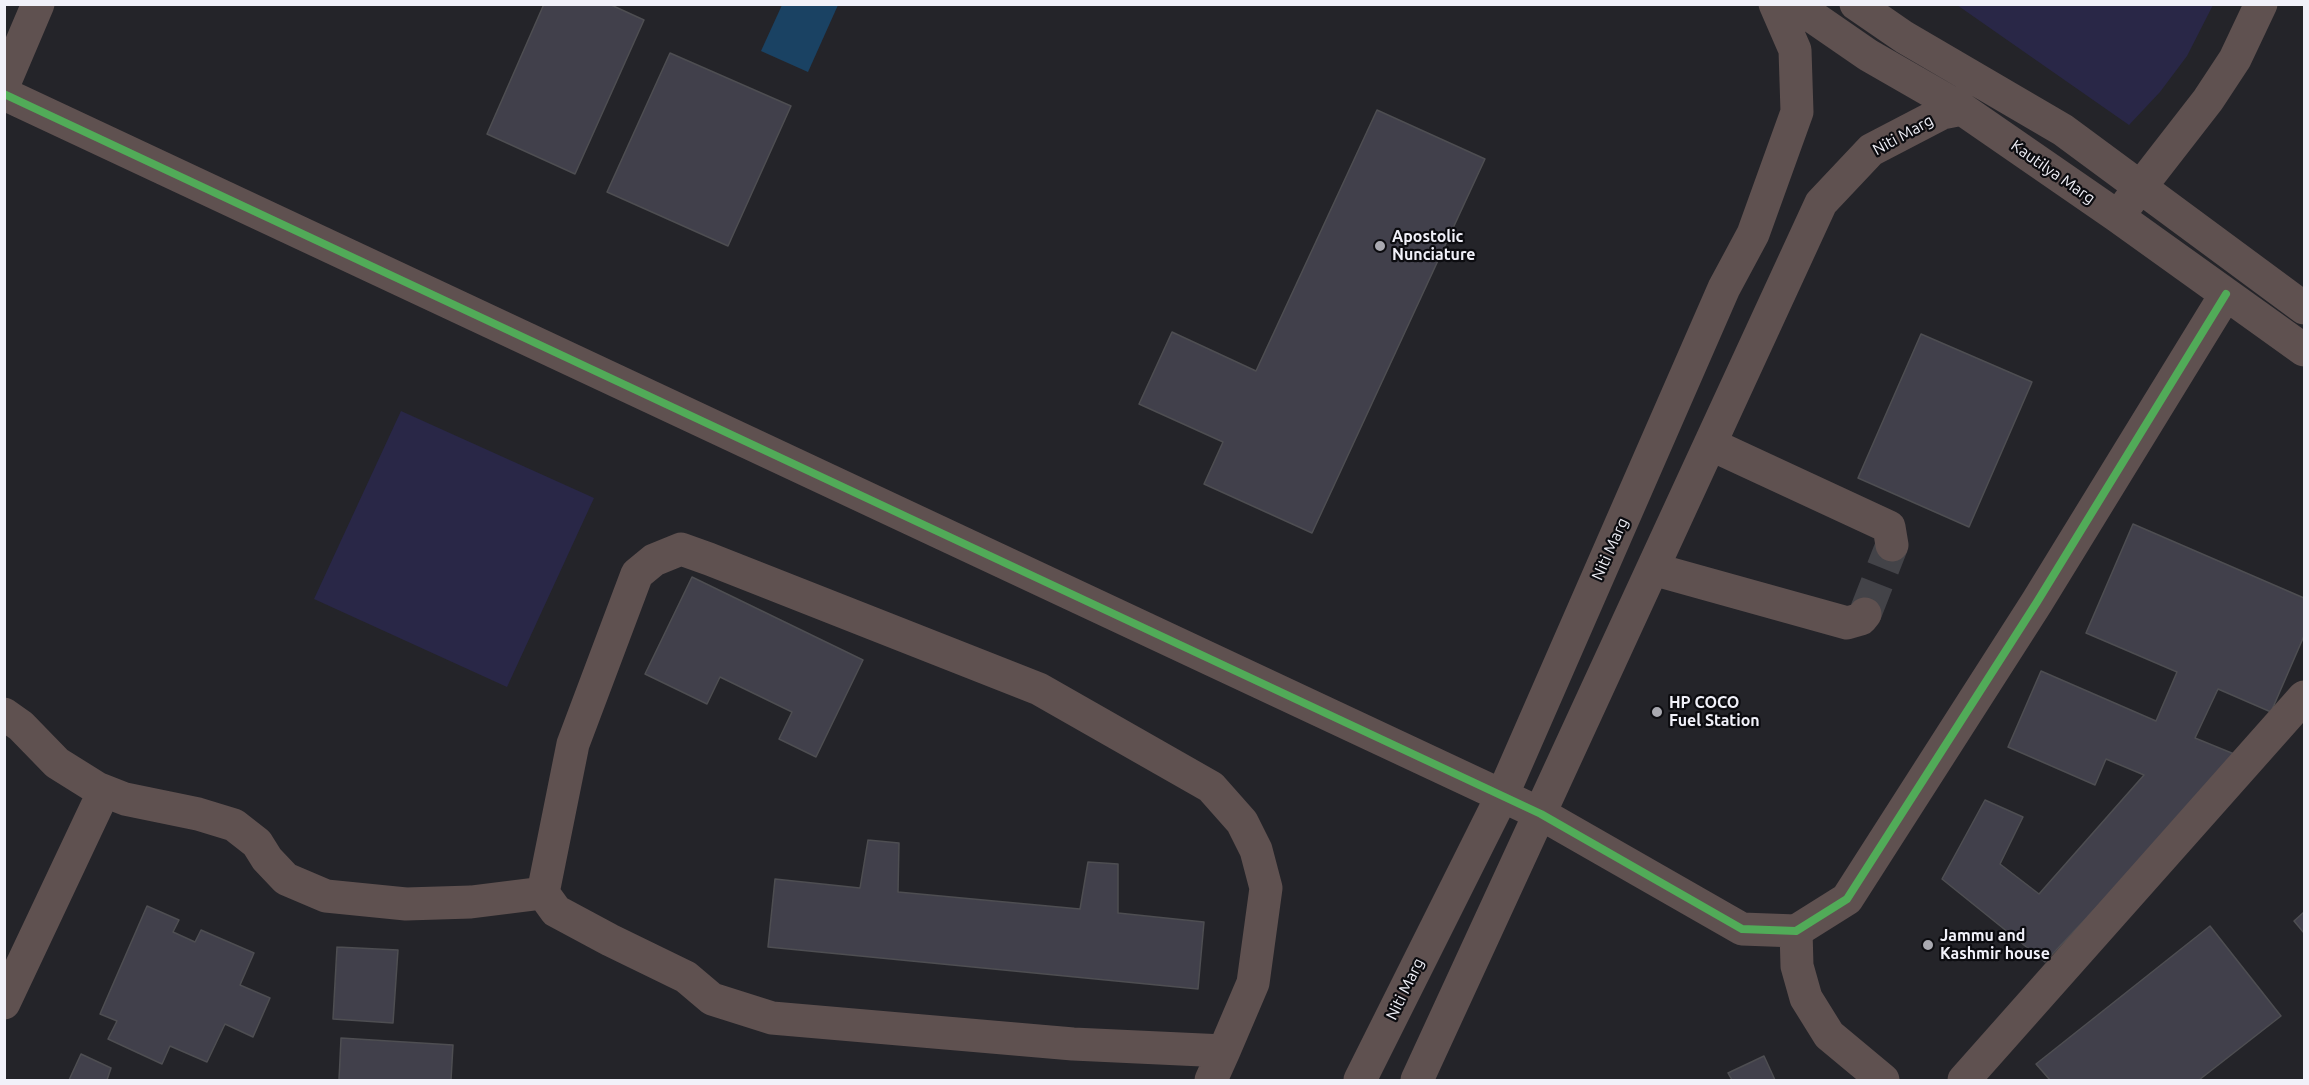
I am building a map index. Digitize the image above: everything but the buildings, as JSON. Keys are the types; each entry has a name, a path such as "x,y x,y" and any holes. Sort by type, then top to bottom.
{"street":[{"path":"4,84 38,4"},
{"name":"Niti Marg","path":"1360,1080 1502,796 1724,288 1753,234 1777,172 1797,112 1795,50 1775,4"},
{"name":"Kautilya Marg","path":"1794,4 1868,56 1962,109 2118,216 2304,350"},
{"path":"1856,4 1904,37 2063,130 2304,308"},
{"path":"2118,216 2208,100 2235,59 2261,4"},
{"path":"4,94 1541,814 1742,929 1796,931 1847,898 2037,602 2226,294"},
{"name":"Niti Marg","path":"1417,1080 1821,203 1871,150 1941,113 1962,109"},
{"path":"1710,444 1889,527 1892,545"},
{"path":"1210,1080 1224,1051 1253,983 1266,888 1256,850 1242,822 1211,787 1040,689 681,549 654,560 637,574 573,744 543,893 556,911 686,977 712,999 772,1018 1073,1044 1224,1051"},
{"path":"1653,569 1847,623 1861,619 1865,614"},
{"path":"1964,1080 2304,698"},
{"path":"4,714 21,726 57,763 104,791 125,799 198,814 234,825 256,843 286,879 326,896 406,904 471,902 543,893"},
{"path":"4,1004 104,791"},
{"path":"1796,931 1797,966 1806,998 1829,1035 1884,1080"}],"shaded area":[{"path":"1957,5 2213,5 2187,56 2160,92 2129,125"},
{"path":"401,411 594,498 507,687 314,599"}],"water":[{"path":"782,5 838,5 808,72 761,51"}],"tunnel":[{"path":"1865,614 1892,545"}],"cycle path":[{"path":"4,94 1541,814 1742,929 1796,931 1847,899 2037,602 2226,294"}],"place":[{"name":"Apostolic Nunciature","path":"1380,246"},
{"name":"HP COCO Fuel Station","path":"1657,712"},
{"name":"Jammu and Kashmir house","path":"1928,945"}]}
